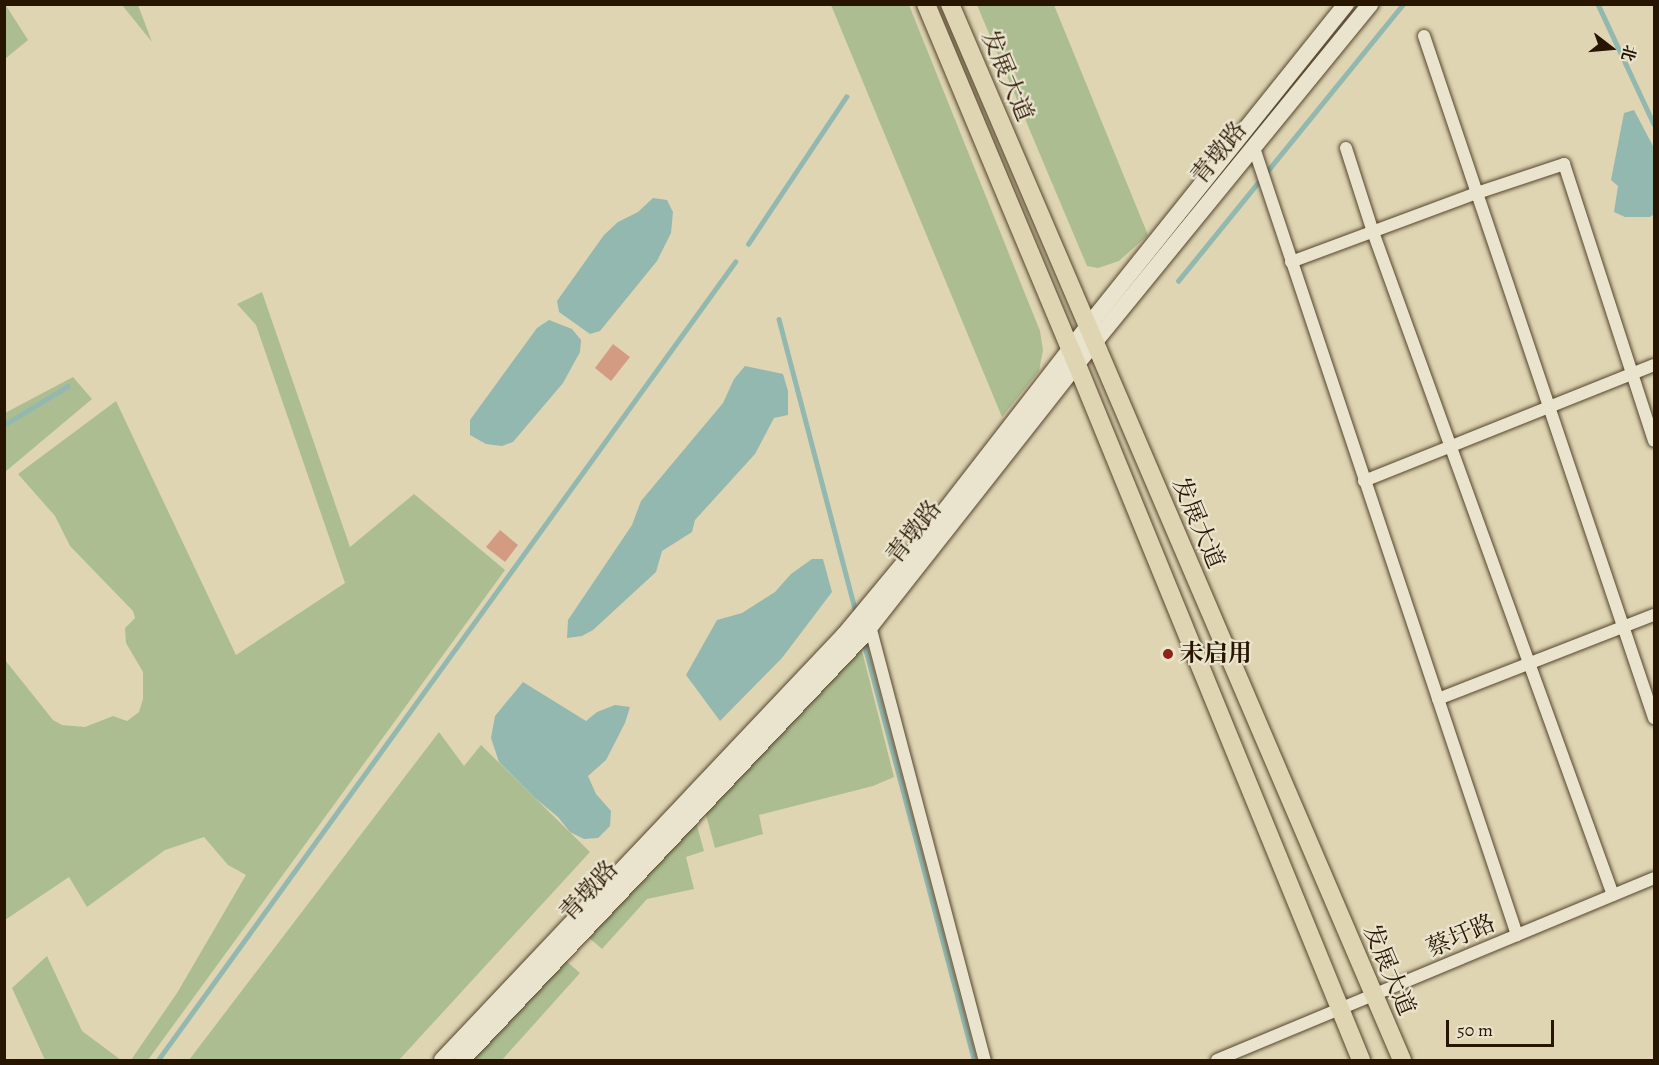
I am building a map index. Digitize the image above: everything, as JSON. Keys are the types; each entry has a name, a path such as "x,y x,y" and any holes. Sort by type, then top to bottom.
{"main road":[{"name":"发展大道","path":"926,4 1361,1060"},
{"name":"发展大道","path":"950,4 1402,1060"},
{"name":"青墩路","path":"1092,334 1346,4"},
{"name":"青墩路","path":"442,1060 845,634 1092,334 1254,148 1370,4"},
{"name":"青墩路","path":"462,1060 870,626 1073,357"}],"street":[{"path":"1424,36 1654,718"},
{"path":"1254,148 1517,935"},
{"path":"1346,148 1374,232 1613,895"},
{"path":"1291,262 1477,193 1564,164 1654,441"},
{"path":"1364,481 1654,365"},
{"path":"1438,699 1654,615"},
{"path":"870,626 985,1060"},
{"name":"蔡圩路","path":"1217,1060 1654,878"}],"green space":[{"path":"4,5 28,40 5,59"},
{"path":"122,5 138,5 152,42"},
{"path":"831,5 909,5 1040,331 1043,350 1039,371 1002,417"},
{"path":"977,5 1054,5 1148,235 1119,261 1098,268 1087,266"},
{"path":"262,292 350,547 414,494 505,570 148,1060 131,1060 177,993 246,875 228,865 204,837 165,850 87,907 69,877 5,920 5,660 53,720 62,725 85,727 113,716 127,721 139,712 143,699 143,672 126,643 125,628 135,618 133,611 70,546 55,516 18,474 116,401 236,655 345,583 256,325 237,304"},
{"path":"73,377 92,399 5,472 5,413"},
{"path":"861,647 894,777 873,786 759,815 763,834 715,848 705,811"},
{"path":"439,732 464,766 481,745 590,852 399,1060 189,1060"},
{"path":"696,822 704,851 686,857 694,889 647,899 602,949 587,936"},
{"path":"47,956 82,1031 121,1060 45,1060 12,988"},
{"path":"565,960 580,973 502,1060 473,1060"}],"water":[{"path":"1634,110 1654,148 1654,214 1650,217 1625,217 1614,212 1618,186 1611,180 1624,113"},
{"path":"653,198 667,200 673,212 671,233 657,261 600,331 590,334 559,312 557,301 604,235 618,222 638,212"},
{"path":"549,320 572,329 581,340 580,352 563,383 513,442 502,446 486,444 470,435 470,420 537,328"},
{"path":"745,366 783,374 788,391 788,415 774,418 755,454 695,520 692,532 662,551 656,572 593,630 582,636 567,638 568,620 632,525 641,501 723,403 734,379"},
{"path":"812,559 823,559 832,592 782,658 720,721 686,675 717,620 742,613 775,592 791,574"},
{"path":"523,682 586,721 597,712 615,705 630,707 625,723 606,760 588,776 596,794 611,811 610,826 598,838 584,839 570,832 558,817 499,762 491,738 495,716"}],"building":[{"path":"613,344 630,357 611,381 595,368"},
{"path":"500,530 518,545 505,562 486,547"}],"waterway":[{"path":"1178,281 1403,4"},
{"path":"1598,4 1654,124"},
{"path":"748,244 846,97"},
{"path":"158,1060 735,262"},
{"path":"779,319 855,609"},
{"path":"4,425 68,386"},
{"path":"865,646 974,1060"}],"place":[{"name":"未启用","path":"1168,654"}]}
